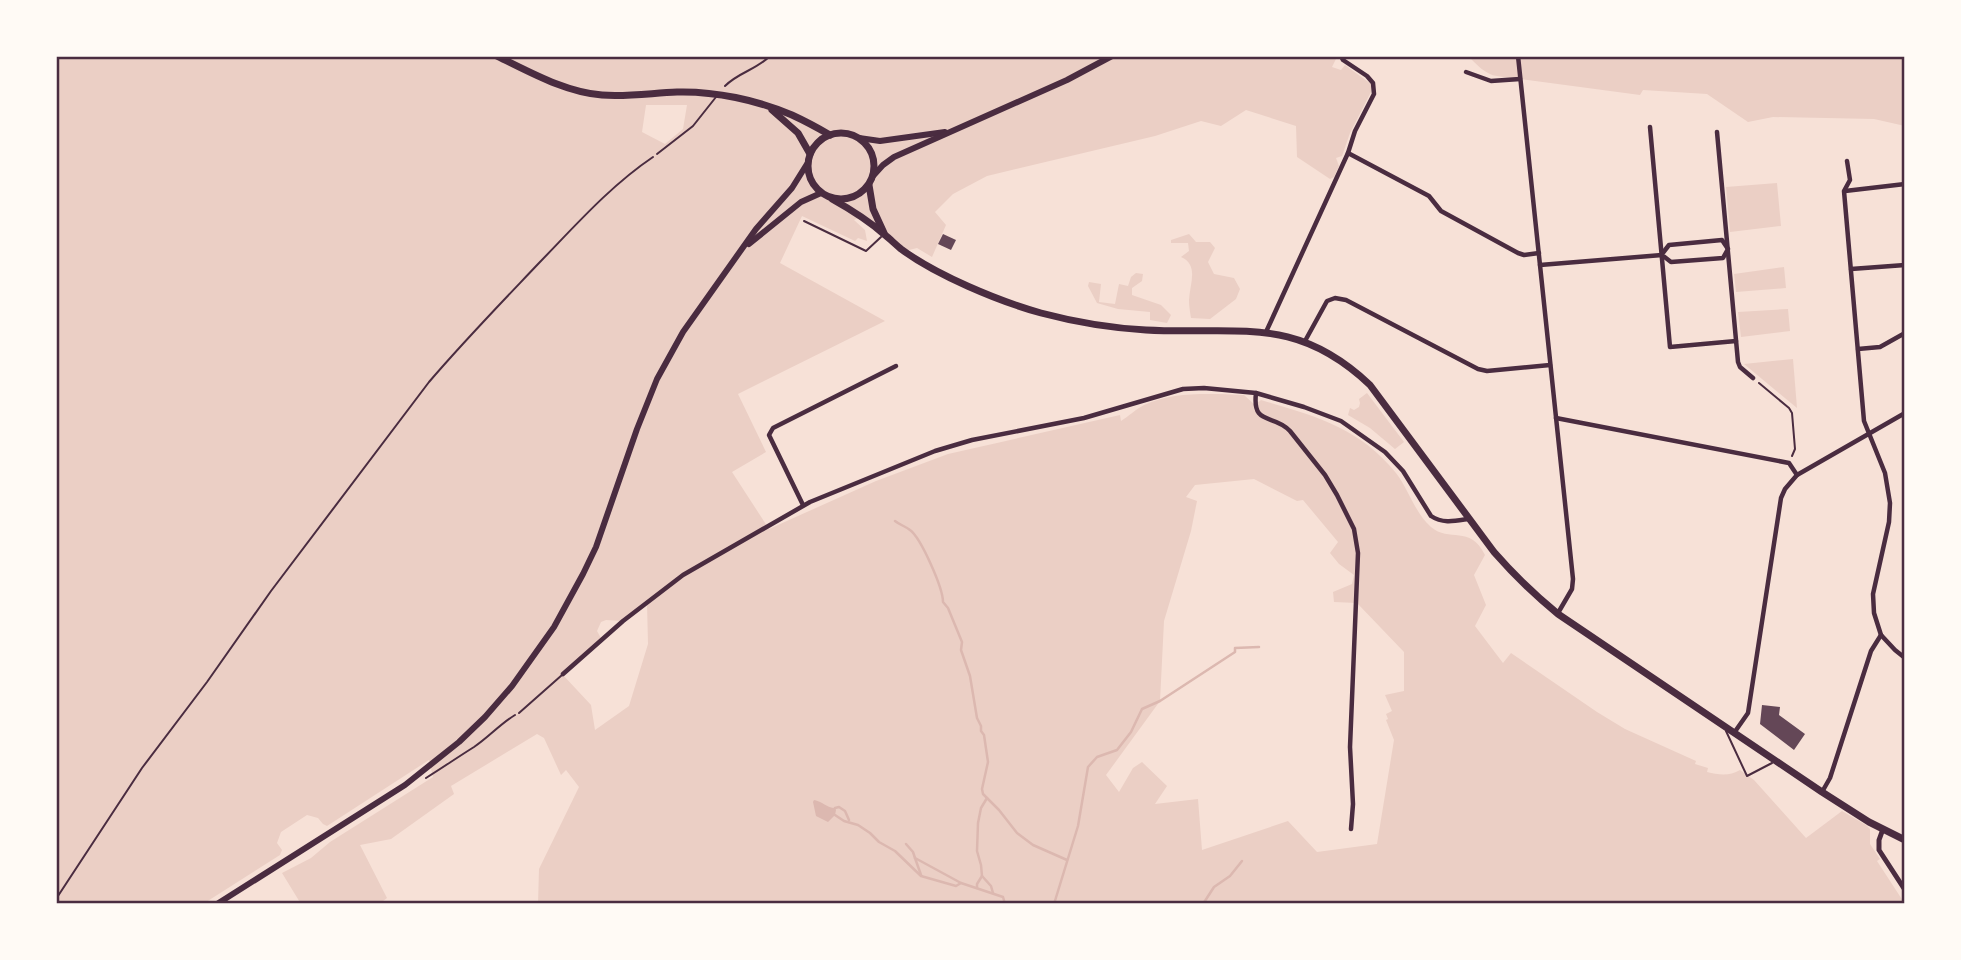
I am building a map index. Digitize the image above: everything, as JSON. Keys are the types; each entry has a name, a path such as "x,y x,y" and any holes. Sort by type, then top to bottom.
{"main road":[{"path":"497,56 570,89 602,95 678,92 744,99 791,114 830,135"},
{"path":"832,199 853,198 862,192 883,165 894,157 1067,80 1112,56"},
{"path":"769,107 797,134 810,154"},
{"path":"216,904 405,785 485,717 536,654 572,597 596,547 657,379 695,314 756,229 792,188 807,164 814,146 830,135 840,133 880,141 954,130"},
{"path":"859,138 870,151 873,176"},
{"path":"807,164 810,180 821,193 901,248 939,271 1016,305 1059,318 1114,327 1266,332 1305,341 1352,367 1370,385 1468,519 1514,575 1558,614 1822,792 1905,841"},
{"path":"869,184 873,209 884,234"},
{"path":"744,248 801,202 821,193"}],"street":[{"path":"1266,332 1375,88 1367,76 1340,56"},
{"path":"1518,56 1573,579 1572,589 1558,614"},
{"path":"1466,72 1491,81 1520,79"},
{"path":"1650,127 1670,347 1736,341"},
{"path":"1717,132 1738,362 1740,367 1754,378"},
{"path":"1348,153 1429,196 1441,211 1518,253 1539,253"},
{"path":"1847,161 1850,180 1844,191 1864,421 1885,472 1890,503 1889,522 1873,594 1874,614 1881,635 1905,658"},
{"path":"1844,191 1905,184"},
{"path":"1662,254 1669,245 1722,240 1728,249"},
{"path":"1540,265 1662,254 1671,262 1723,258 1728,249"},
{"path":"1852,269 1905,265"},
{"path":"1305,341 1327,301 1335,298 1346,300 1478,369 1487,371 1550,365"},
{"path":"1858,349 1880,347 1905,333"},
{"path":"803,505 769,435 773,428 896,366"},
{"path":"563,674 623,621 683,575 803,505 935,451 972,440 1084,418 1183,389 1204,388 1256,393 1341,421 1385,452 1403,471 1431,516 1450,522 1468,519"},
{"path":"1256,393 1257,412 1290,431 1325,475 1354,529 1358,553 1350,747 1353,804 1351,829"},
{"path":"1734,733 1748,713 1781,498 1785,489 1797,475 1905,413"},
{"path":"1556,418 1789,463 1797,475"},
{"path":"1822,792 1830,779 1871,651 1881,635"},
{"path":"1883,829 1879,850 1905,890"}],"lane":[{"path":"657,154 693,126 718,95"},
{"path":"804,222 866,251 884,234"},
{"path":"519,713 563,674"},
{"path":"1724,726 1747,776 1777,761"}],"path":[{"path":"718,95 734,77 756,68 770,56"},
{"path":"56,899 142,768 429,382 596,204 634,170 657,154"},
{"path":"1754,378 1792,413 1795,449 1789,463"}],"shaded area":[{"path":"56,56 1331,56 1336,59 1332,67 1341,70 1345,65 1371,84 1371,92 1350,133 1342,156 1336,158 1339,166 1334,177 1330,179 1297,157 1296,126 1246,110 1221,126 1201,121 1155,136 987,176 953,194 935,212 946,225 932,257 917,248 905,251 860,217 854,220 865,230 867,241 858,238 855,241 802,216 780,263 885,321 738,394 766,452 732,472 769,529 876,481 948,454 1120,415 1121,421 1144,405 1168,397 1193,394 1244,395 1255,405 1261,400 1300,412 1335,425 1367,444 1396,473 1431,527 1445,534 1466,537 1479,546 1485,555 1474,575 1486,605 1475,626 1503,663 1511,653 1625,729 1696,761 1695,764 1708,768 1707,772 1724,774 1740,770 1754,780 1806,838 1842,811 1866,825 1870,829 1870,844 1880,859 1877,861 1905,904 538,904 539,869 579,787 566,770 561,775 544,738 537,734 451,786 454,794 391,839 360,845 387,898 379,904 301,904 282,873 311,858 330,842 433,777 429,760 327,826 318,818 307,815 281,832 277,843 282,850 280,855 203,904 56,904","holes":["646,105 687,105 683,129 665,144 642,132","1254,479 1297,501 1303,500 1338,542 1330,553 1354,575 1352,584 1333,592 1334,602 1357,603 1404,652 1404,691 1385,695 1392,711 1386,714 1386,720 1394,740 1377,844 1317,852 1288,821 1202,850 1198,799 1155,804 1167,786 1142,762 1133,768 1119,792 1106,775 1160,701 1164,621 1191,531 1197,501 1186,497 1195,485","647,603 648,644 629,706 595,730 591,705 563,675 602,640 597,631 601,622 623,621"]},
{"path":"1468,56 1905,56 1905,126 1874,119 1773,117 1748,122 1707,94 1643,90 1640,95 1500,77 1485,71"},
{"path":"1777,183 1781,226 1730,232 1726,187"},
{"path":"1189,234 1196,242 1210,242 1215,248 1208,262 1214,274 1234,278 1240,289 1236,299 1210,319 1191,318 1189,300 1192,270 1187,260 1181,257 1189,251 1188,243 1171,243 1171,240"},
{"path":"1784,267 1786,288 1736,292 1734,274"},
{"path":"1136,273 1143,274 1142,281 1132,288 1132,295 1161,305 1171,315 1167,323 1150,320 1150,312 1118,309 1097,303 1088,286 1089,282 1101,284 1099,302 1115,304 1119,284 1128,286 1131,277"},
{"path":"1788,309 1790,331 1741,337 1738,312"},
{"path":"1793,359 1797,408 1744,364"},
{"path":"1367,393 1404,442 1395,449 1370,428 1348,415 1350,408 1354,410 1359,407 1359,399"},
{"path":"814,800 835,808 835,815 828,822 816,816"}],"building":[{"path":"943,234 956,240 951,250 938,244"},
{"path":"1762,705 1780,707 1779,715 1805,734 1794,750 1760,724"}],"waterway":[{"path":"895,521 910,530 920,543 962,642 961,650 970,676 988,762 983,794 1017,833 1033,845 1067,860"},
{"path":"1054,904 1078,826 1088,767 1097,757 1117,750 1131,732 1142,709 1160,701 1235,652 1235,648 1259,647"},
{"path":"987,798 981,808 978,823 977,851 982,876 991,886 993,893"},
{"path":"835,808 839,807 845,811 849,820"},
{"path":"835,815 870,833 895,851 921,876 956,886 961,883"},
{"path":"906,844 915,858 961,883 1003,897 1005,904"},
{"path":"915,858 921,875"},
{"path":"1203,904 1214,887 1230,876 1242,861"},
{"path":"977,888 982,876"}]}
